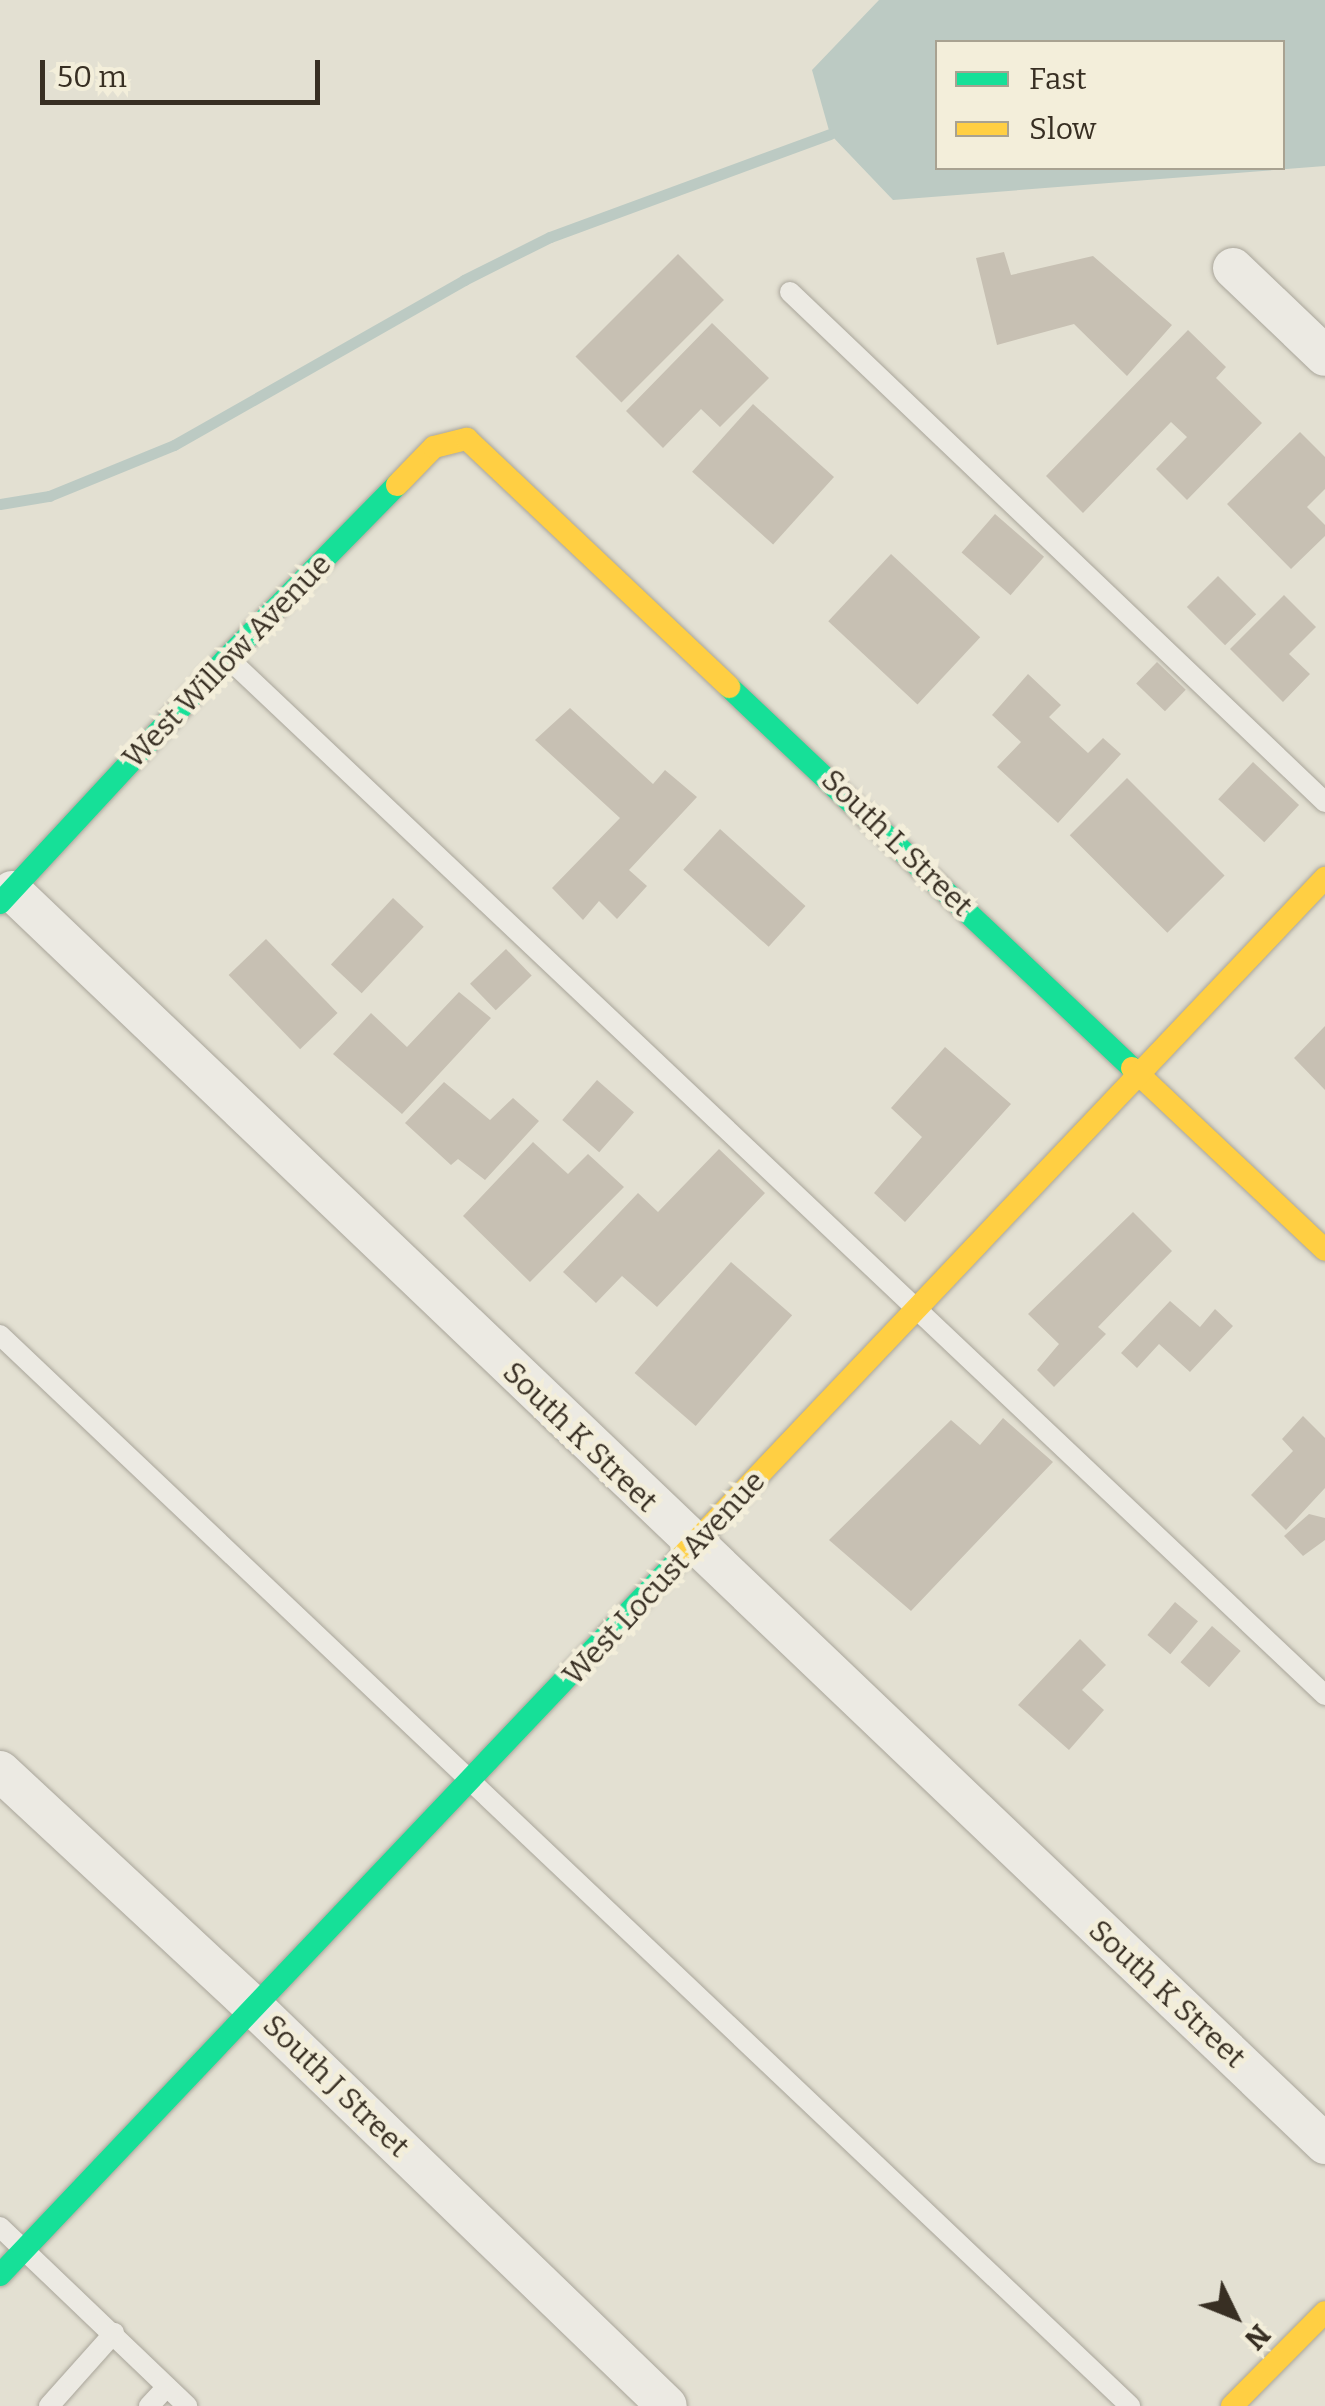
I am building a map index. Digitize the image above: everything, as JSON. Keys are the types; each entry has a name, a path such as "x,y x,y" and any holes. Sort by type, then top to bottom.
{"street":[{"path":"1232,268 1325,356"},
{"name":"West Willow Avenue","path":"6,897 228,658 434,447 466,439"},
{"name":"South L Street","path":"466,439 1325,1250"},
{"name":"West Locust Avenue","path":"0,2275 1325,878"},
{"name":"South K Street","path":"6,897 1325,2144"},
{"name":"South J Street","path":"0,1772 256,2008 667,2406"},
{"path":"1232,2406 1325,2312"}],"lane":[{"path":"790,292 1325,802"},
{"path":"228,658 1325,1695"},
{"path":"0,1335 1130,2406"},
{"path":"0,2227 187,2406"},
{"path":"49,2406 114,2333"},
{"path":"150,2406 168,2387"}],"shaded area":[{"path":"879,0 1325,0 1325,166 1285,169 1285,40 935,40 935,170 1274,170 893,200 830,134 812,70"}],"building":[{"path":"1004,252 1011,275 1093,256 1172,325 1127,376 1074,324 997,345 976,258"},
{"path":"678,254 724,300 621,402 575,357"},
{"path":"712,323 769,378 720,427 701,409 663,448 626,411"},
{"path":"1188,330 1226,367 1216,378 1262,423 1187,500 1156,469 1187,437 1171,422 1083,513 1046,476"},
{"path":"753,404 834,477 773,545 692,472"},
{"path":"1300,432 1325,457 1325,489 1307,507 1325,525 1325,536 1291,569 1227,504"},
{"path":"995,514 1044,557 1011,595 962,552"},
{"path":"891,554 980,637 917,704 828,621"},
{"path":"1218,576 1256,614 1225,645 1187,607"},
{"path":"1284,595 1316,627 1289,654 1310,674 1283,702 1230,649"},
{"path":"1157,662 1186,690 1165,711 1136,684"},
{"path":"1028,674 1061,705 1049,717 1088,753 1103,738 1121,754 1058,823 997,767 1021,742 992,715"},
{"path":"570,708 653,784 665,770 697,797 629,870 647,886 617,919 599,901 583,920 552,888 620,818 535,740"},
{"path":"1253,762 1299,805 1264,842 1218,799"},
{"path":"1127,778 1225,876 1167,933 1070,835"},
{"path":"720,829 805,906 769,947 683,870"},
{"path":"393,898 424,927 362,993 331,965"},
{"path":"266,939 338,1013 300,1049 229,975"},
{"path":"506,949 532,976 496,1010 470,984"},
{"path":"459,992 491,1018 402,1114 333,1054 371,1013 407,1047"},
{"path":"1325,1026 1325,1090 1294,1058"},
{"path":"945,1047 1011,1104 905,1222 874,1193 922,1137 891,1108"},
{"path":"597,1080 634,1112 599,1152 562,1120"},
{"path":"444,1082 490,1120 513,1098 539,1121 485,1180 458,1159 451,1165 405,1123"},
{"path":"533,1142 568,1174 588,1154 624,1187 530,1282 463,1216"},
{"path":"719,1149 765,1193 657,1307 622,1276 596,1303 563,1272 638,1193 658,1212"},
{"path":"1133,1212 1172,1251 1098,1327 1106,1334 1054,1387 1037,1370 1059,1344 1028,1314"},
{"path":"731,1262 792,1315 696,1426 635,1373"},
{"path":"1170,1301 1200,1327 1215,1309 1233,1326 1190,1372 1159,1344 1137,1368 1121,1353"},
{"path":"1303,1416 1325,1438 1325,1488 1286,1530 1251,1495 1293,1451 1282,1439"},
{"path":"1003,1418 1053,1462 911,1611 829,1540 951,1420 980,1445"},
{"path":"1309,1514 1325,1518 1325,1540 1303,1556 1284,1536"},
{"path":"1175,1602 1198,1621 1170,1654 1147,1635"},
{"path":"1212,1626 1241,1651 1209,1687 1181,1662"},
{"path":"1080,1639 1106,1665 1082,1690 1104,1710 1069,1750 1018,1705"}],"waterway":[{"path":"0,504 49,496 174,445 464,280 550,237 830,134"}],"traffic: fast":[{"path":"0,903 227,658 397,485"},
{"path":"729,687 1132,1068"},
{"path":"0,2275 681,1557"}],"traffic: slow":[{"path":"397,485 434,447 467,439 729,687"},
{"path":"681,1557 1325,878"},
{"path":"1132,1068 1325,1250"},
{"path":"1232,2406 1325,2312"}]}
